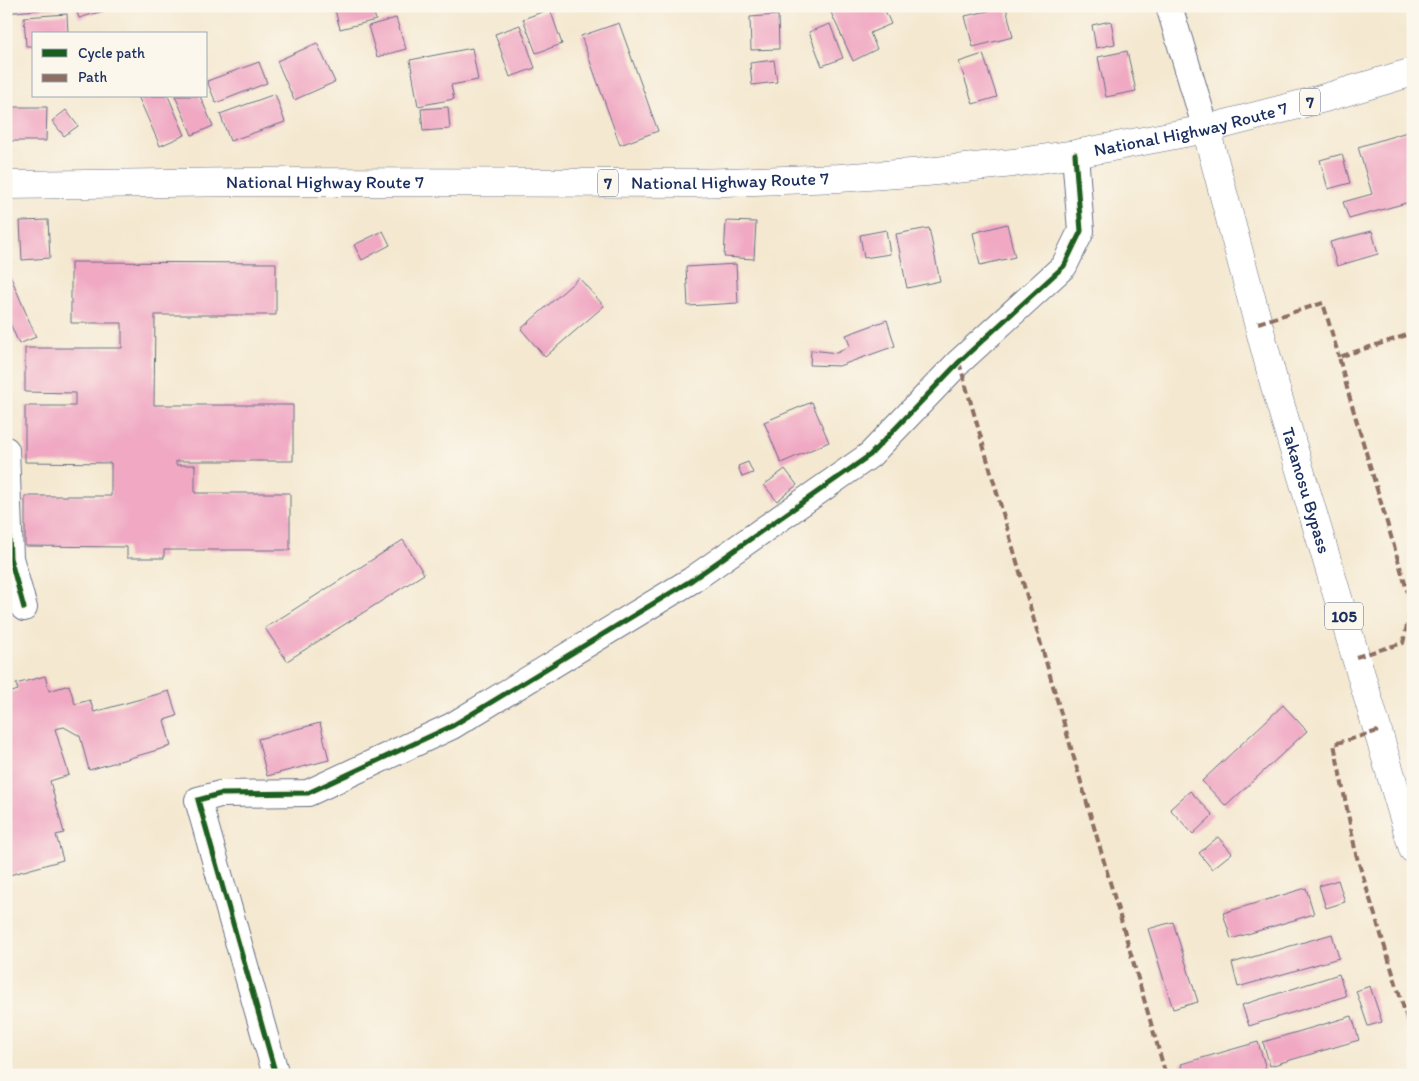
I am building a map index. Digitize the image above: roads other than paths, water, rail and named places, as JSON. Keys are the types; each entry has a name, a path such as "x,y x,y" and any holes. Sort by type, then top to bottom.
{"highway":[{"name":"National Highway Route 7","path":"6,185 246,182 696,183 917,173 1013,163 1075,154 1206,129 1321,99 1413,72"},
{"name":"Takanosu Bypass","path":"1206,129 1274,383 1413,848"}],"street":[{"path":"1169,6 1206,129"},
{"path":"276,1075 198,800 220,794 308,793 452,726 692,580 870,455 959,362 1064,266 1081,231 1075,154"},
{"path":"6,450 10,558 24,608"}]}
